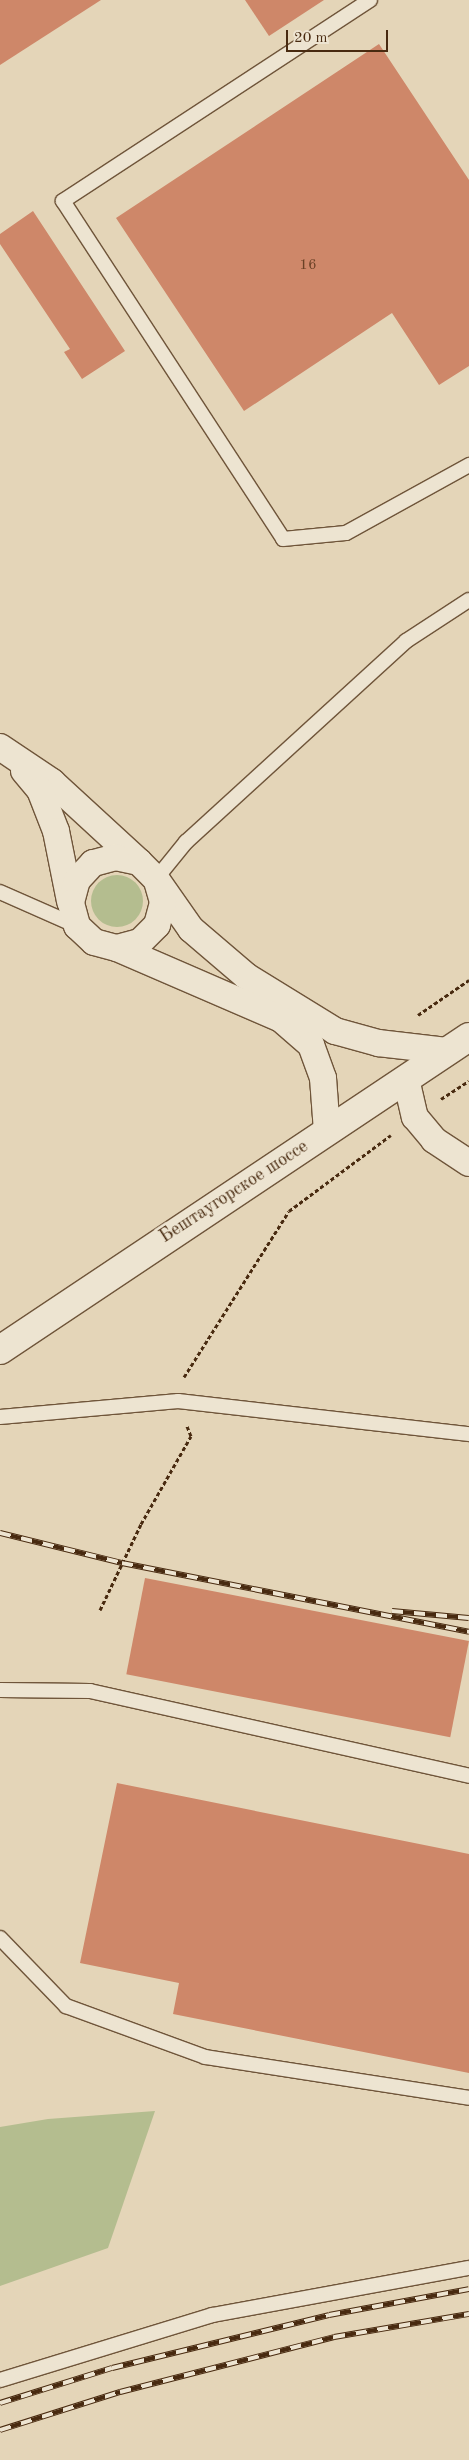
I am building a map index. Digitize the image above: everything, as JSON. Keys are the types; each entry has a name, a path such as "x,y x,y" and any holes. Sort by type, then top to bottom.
{"main road":[{"name":"Бештаугорское шоссе","path":"0,1350 124,1265 458,1044"}],"street":[{"path":"4,750 52,782 148,871 191,929 246,976 335,1031 378,1043 458,1044"},
{"path":"4,750 40,790 56,831 74,914 94,942 117,948 281,1019 311,1045 323,1078 327,1131"},
{"path":"74,914 77,880 93,863 116,857 148,871 163,902 157,925 140,942 117,948"},
{"path":"406,1079 415,1117 434,1140 469,1163"}],"lane":[{"path":"370,0 64,200 283,539 346,534 469,465"},
{"path":"148,871 186,842 406,641 469,600"},
{"path":"0,892 74,914"},
{"path":"0,1417 173,1402 469,1434"},
{"path":"0,1690 90,1691 469,1776"},
{"path":"0,1938 66,2006 205,2057 469,2098"},
{"path":"0,2380 212,2315 469,2268"}],"path":[{"path":"378,1043 469,980"},
{"path":"100,1610 141,1524 191,1436 173,1402 289,1211 415,1117"}],"green space":[{"path":"112,875 122,875 136,882 143,896 143,906 136,920 122,927 112,927 102,923 95,916 91,906 91,896 95,886 102,879"},
{"path":"155,2111 108,2248 0,2286 0,2127 48,2119"}],"building":[{"path":"0,0 101,0 0,65"},
{"path":"245,0 324,0 269,36"},
{"path":"379,44 469,180 469,366 439,385 392,313 244,411 116,218"},
{"path":"33,211 125,351 82,379 64,352 70,349 0,244 0,234"},
{"path":"145,1578 469,1641 450,1737 126,1674"},
{"path":"117,1783 469,1854 469,2073 173,2014 179,1983 80,1963"}],"railway":[{"path":"0,1533 122,1563 469,1632"},
{"path":"392,1611 469,1618"},
{"path":"0,2403 112,2368 329,2315 469,2289"},
{"path":"0,2430 120,2392 334,2337 469,2314"}]}
